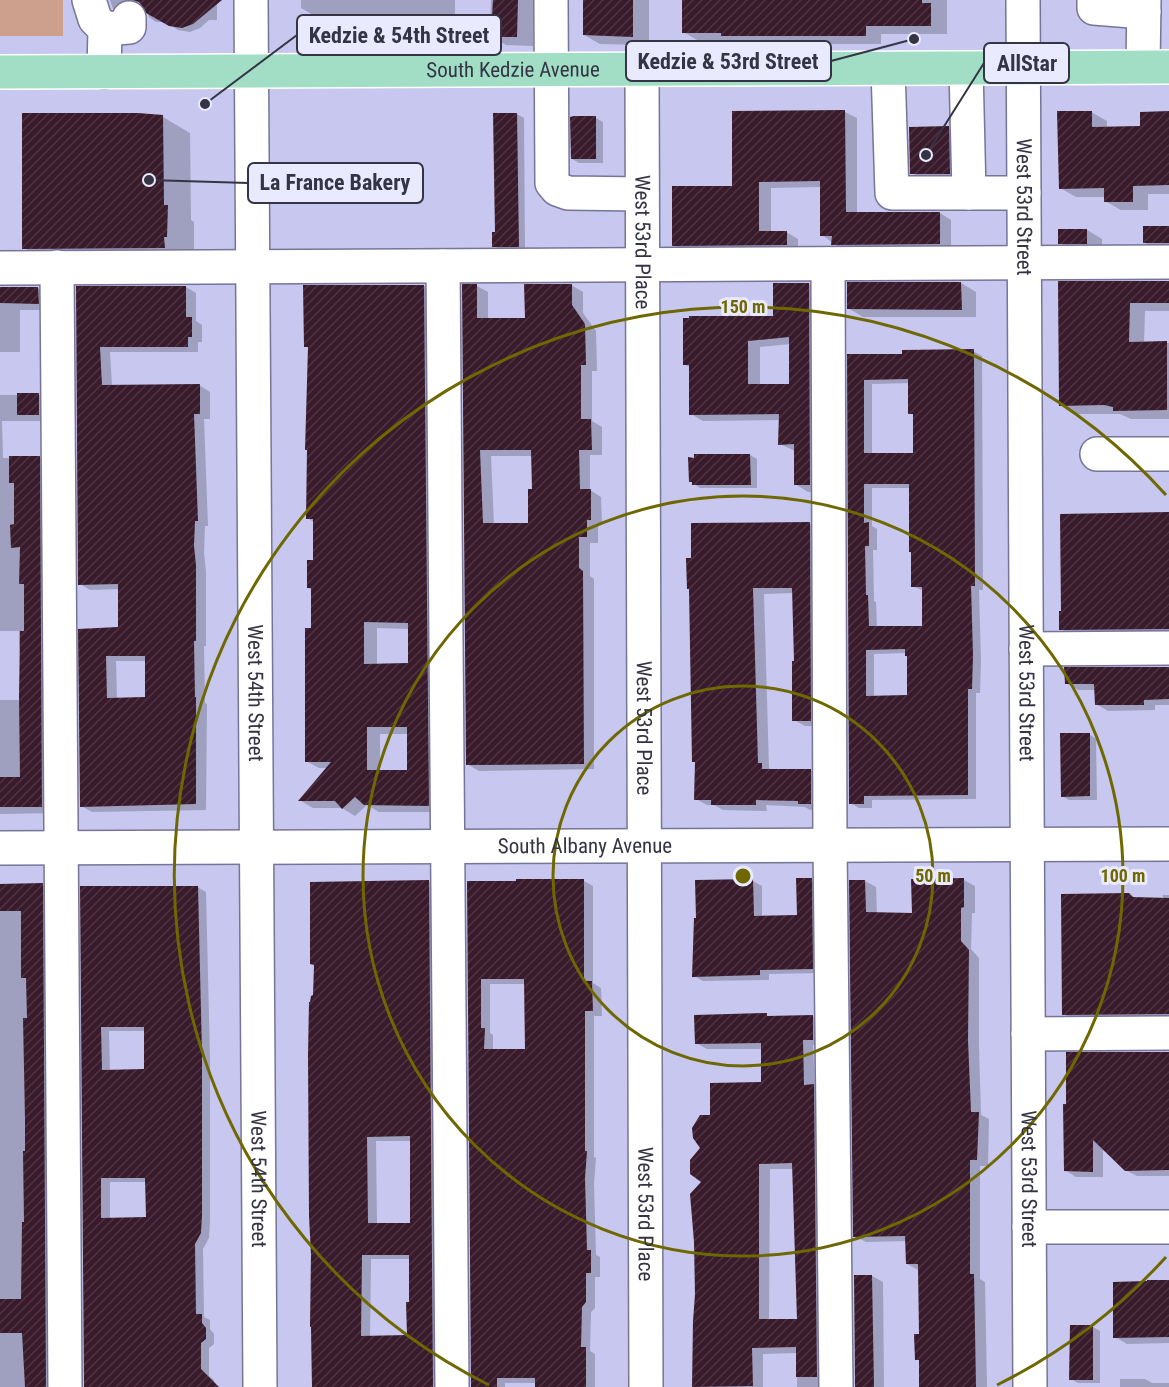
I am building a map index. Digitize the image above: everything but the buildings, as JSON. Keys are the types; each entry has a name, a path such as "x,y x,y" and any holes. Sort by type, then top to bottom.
{"main road":[{"name":"South Kedzie Avenue","path":"0,72 1156,67"}],"street":[{"name":"West 54th Street","path":"251,0 260,1387"},
{"path":"551,0 552,183 557,189 568,193 642,194"},
{"name":"West 53rd Street","path":"1023,0 1030,1387"},
{"path":"1094,0 1094,8 1144,6 1156,67"},
{"path":"104,17 104,72"},
{"path":"966,68 969,193"},
{"path":"888,69 892,193 1024,193"},
{"name":"West 53rd Place","path":"642,70 646,1387"},
{"path":"0,268 1169,262"},
{"path":"828,264 836,1387"},
{"path":"443,266 452,1387"},
{"path":"57,267 65,1387"},
{"path":"1097,454 1169,454"},
{"path":"1026,649 1169,648"},
{"name":"South Albany Avenue","path":"0,848 1169,844"},
{"path":"1028,1034 1169,1033"},
{"path":"1029,1227 1169,1227"}],"shaded area":[{"path":"0,0 63,0 63,36 0,36"}],"place":[{"name":"Kedzie & 53rd Street","path":"914,39"},
{"name":"Kedzie & 54th Street","path":"205,104"},
{"name":"AllStar","path":"926,155"},
{"name":"La France Bakery","path":"149,180"}]}
